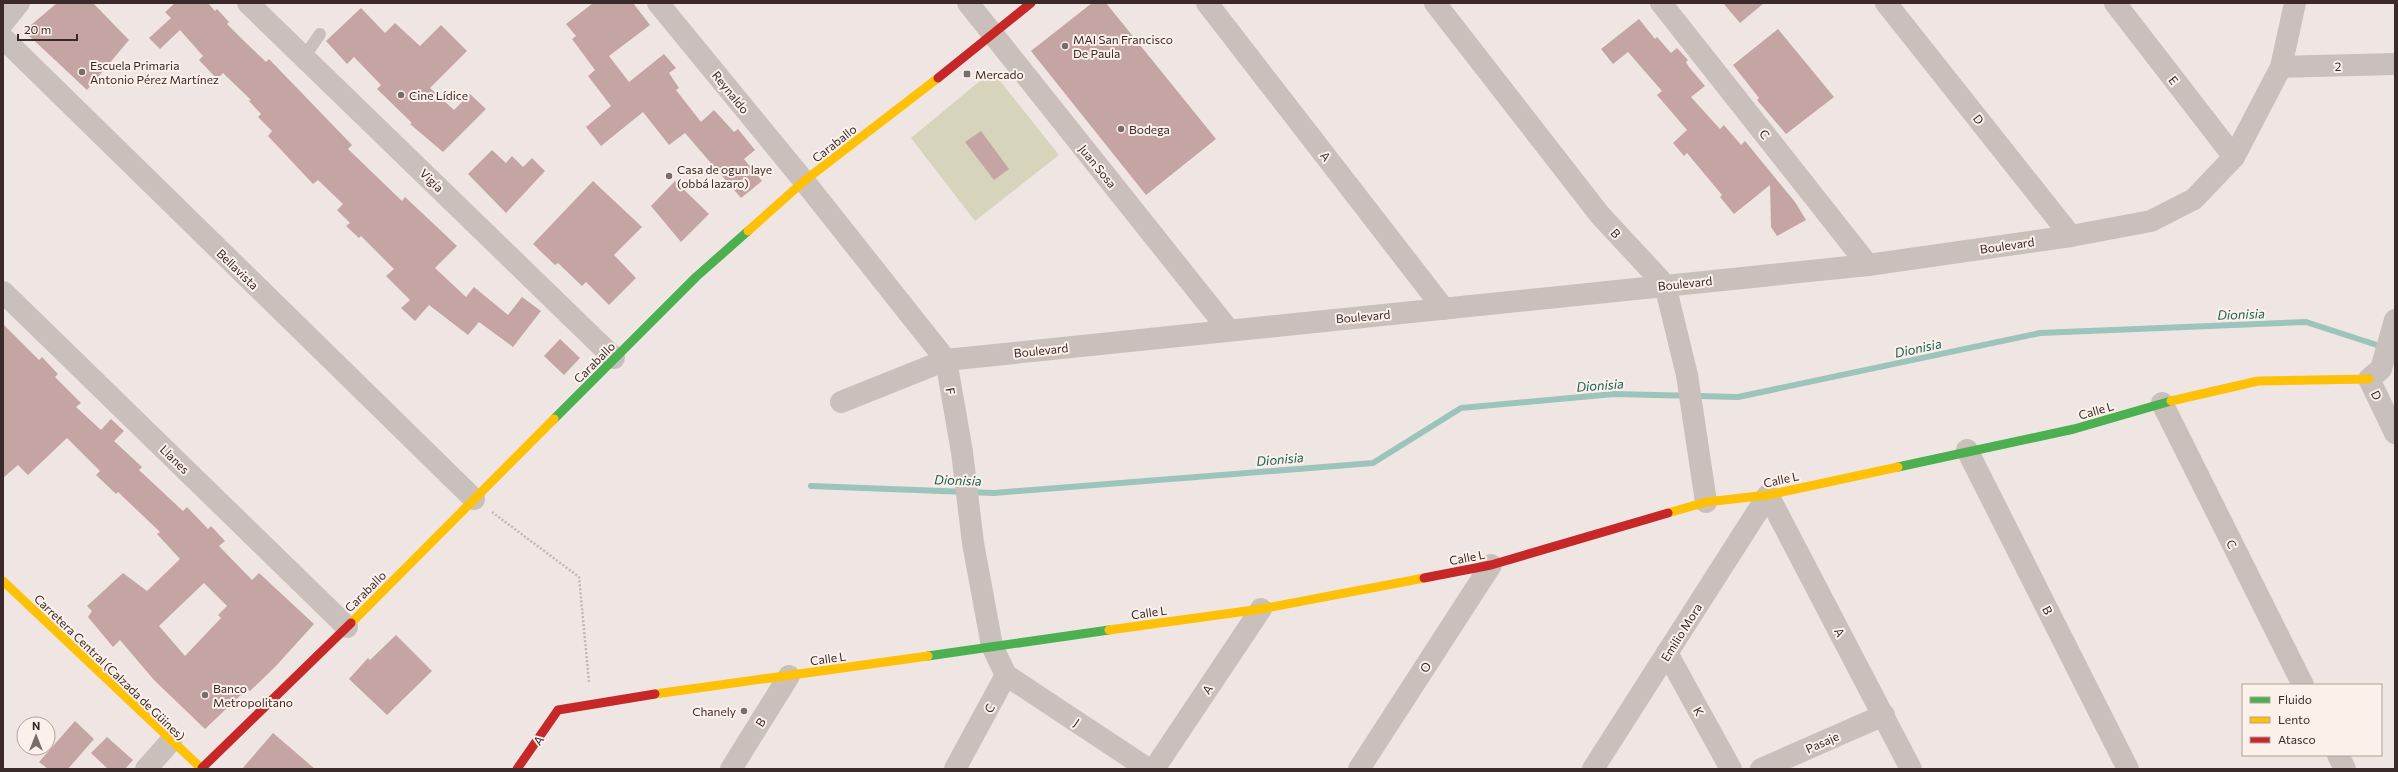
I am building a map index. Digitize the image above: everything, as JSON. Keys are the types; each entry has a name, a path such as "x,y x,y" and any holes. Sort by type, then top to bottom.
{"street":[{"path":"3,22 19,3"},
{"name":"Vigía","path":"248,3 305,56 614,358"},
{"name":"Reynaldo","path":"658,3 804,181"},
{"name":"Juan Sosa","path":"968,3 1228,329"},
{"name":"Caraballo","path":"202,769 347,627 696,277 804,181 993,35 1031,3"},
{"name":"A","path":"1207,3 1444,309"},
{"name":"B","path":"1435,3 1600,215 1665,285 1687,375 1706,502"},
{"name":"C","path":"1661,3 1868,265"},
{"name":"D","path":"1886,3 2071,236"},
{"name":"E","path":"2114,3 2234,157"},
{"name":"Boulevard","path":"841,402 946,360 1228,329 1444,309 1868,265 2071,236 2151,221 2194,200 2234,157 2281,67 2295,3"},
{"name":"Bellavista","path":"3,38 474,499"},
{"name":"2","path":"2281,67 2395,64"},
{"name":"F","path":"804,181 946,360 962,452 973,542 992,646"},
{"name":"Llanes","path":"3,292 347,627"},
{"path":"2375,374 2393,326"},
{"name":"D","path":"2375,374 2395,433"},
{"name":"Calle L","path":"558,710 591,703 1260,609 1491,565 1706,502 1768,495 1967,450 2074,429 2162,403 2258,381 2375,374"},
{"name":"C","path":"2162,403 2302,684"},
{"name":"B","path":"1967,450 2128,769"},
{"name":"A","path":"1768,495 1911,769"},
{"name":"Emilio Mora","path":"1593,769 1768,495"},
{"name":"O","path":"1359,769 1491,565"},
{"name":"Carretera Central (Calzada de Güines)","path":"3,581 171,742 202,769"},
{"name":"A","path":"1154,769 1260,609"},
{"path":"992,646 1006,675"},
{"name":"K","path":"1667,653 1731,769"},
{"name":"C","path":"955,769 1006,675"},
{"name":"J","path":"1006,675 1148,769"},
{"name":"B","path":"731,769 789,676"},
{"name":"A","path":"517,769 558,710"},
{"name":"Pasaje","path":"1761,769 1884,716"},
{"path":"146,769 171,742"},
{"path":"2338,756 2345,769"}],"lane":[{"path":"305,56 320,34"}],"path":[{"path":"474,499 580,577 591,703"}],"shaded area":[{"path":"992,71 1059,155 975,221 911,138"}],"building":[{"name":"Escuela Primaria Antonio Pérez Martínez","path":"57,3 93,3 129,40 87,90 24,31"},
{"path":"175,3 208,3 215,11 217,9 229,22 227,24 266,62 269,59 352,145 348,149 402,201 405,197 457,246 435,268 466,297 474,287 508,315 522,297 541,311 513,347 479,322 468,335 429,305 415,321 401,308 410,300 386,276 394,269 361,236 359,238 346,226 350,223 337,210 343,204 318,180 313,184 268,136 272,131 258,117 261,114 249,101 251,100 223,73 217,79 199,60 203,56 180,30 160,49 149,38 171,18 165,12"},
{"path":"593,3 633,3 650,25 609,56 629,82 664,54 676,68 669,73 679,88 676,90 701,122 714,110 734,132 738,129 755,150 744,159 762,181 741,198 685,133 669,145 643,112 601,146 586,127 611,106 588,76 595,70 572,39 576,36 566,24"},
{"path":"1092,3 1106,3 1216,139 1146,195 1031,51"},
{"path":"1723,3 1764,3 1740,23"},
{"path":"361,8 385,33 395,23 420,46 441,25 467,51 430,88 454,110 470,94 486,109 443,152 410,124 412,123 377,89 381,85 354,57 347,64 326,41"},
{"path":"1639,19 1655,39 1657,37 1671,53 1677,48 1688,60 1686,62 1689,67 1705,86 1691,97 1720,129 1724,125 1741,145 1745,141 1795,202 1806,220 1777,236 1771,227 1770,185 1734,214 1720,197 1722,195 1687,153 1684,156 1673,143 1687,130 1657,95 1662,91 1628,52 1613,64 1601,49"},
{"path":"1778,29 1834,97 1786,134 1757,100 1759,98 1733,65"},
{"path":"981,131 1009,169 994,180 965,142"},
{"path":"492,150 506,163 512,156 523,167 532,158 545,171 506,213 468,174"},
{"path":"593,181 642,227 614,255 636,278 609,305 586,282 582,286 558,263 555,265 533,244"},
{"path":"675,181 709,214 681,242 651,206"},
{"path":"3,324 39,360 42,357 58,374 55,377 81,403 76,407 101,430 111,419 124,431 114,441 142,467 139,470 183,511 187,507 208,529 211,526 225,541 219,546 252,580 259,573 314,624 276,666 250,691 247,689 205,729 154,680 120,640 113,647 88,617 92,611 87,606 123,573 147,591 180,559 157,534 160,532 118,492 116,494 96,475 100,471 67,438 28,475 18,465 3,478","holes":["204,583 227,606 218,615 221,618 185,656 159,626"]},
{"path":"560,339 580,358 564,375 544,356"},
{"path":"396,635 432,671 387,715 349,679 368,658 370,660"},
{"path":"75,721 94,739 68,769 48,769 39,762 44,756 56,756 56,743"},
{"path":"273,733 315,769 242,769"},
{"path":"107,737 133,760 125,769 108,769 91,753"}],"waterway":[{"name":"Dionisia","path":"811,486 994,493 1373,463 1461,408 1614,394 1738,397 2040,333 2306,322 2383,347"}],"traffic: fast":[{"path":"554,419 696,277 748,231"},
{"path":"1898,467 2074,429 2171,401"},
{"path":"928,656 1109,630"}],"traffic: slow":[{"path":"748,231 804,181 938,78"},
{"path":"2171,401 2258,381 2369,379"},
{"path":"351,623 554,419"},
{"path":"1668,513 1706,502 1768,495 1898,467"},
{"path":"1109,630 1261,609 1424,578"},
{"path":"3,581 202,769"},
{"path":"655,694 928,656"}],"traffic: jam":[{"path":"938,78 1031,3"},
{"path":"1424,578 1491,565 1668,513"},
{"path":"202,768 351,623"},
{"path":"517,769 558,710 655,694"}],"place":[{"name":"MAI San Francisco De Paula","path":"1065,46"},
{"name":"Escuela Primaria Antonio Pérez Martínez","path":"82,72"},
{"name":"Mercado","path":"967,74"},
{"name":"Cine Lídice","path":"401,95"},
{"name":"Bodega","path":"1121,129"},
{"name":"Casa de ogun laye (obbá lazaro)","path":"669,176"},
{"name":"Banco Metropolitano","path":"205,695"},
{"name":"Chanely","path":"744,711"}]}
